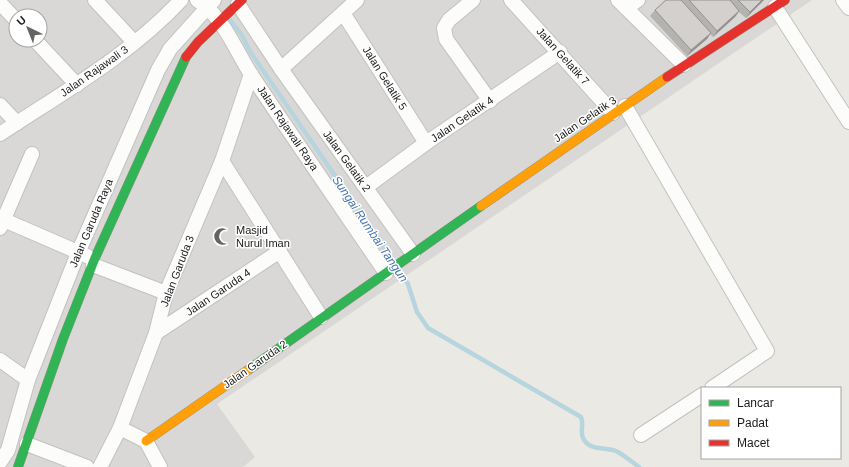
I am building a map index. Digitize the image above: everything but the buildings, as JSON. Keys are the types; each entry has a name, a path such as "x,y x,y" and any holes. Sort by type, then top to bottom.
{"street":[{"path":"95,0 134,42"},
{"name":"Jalan Rajawali 3","path":"0,134 77,85 160,23 181,0"},
{"path":"281,69 357,0"},
{"path":"474,0 449,20 444,28 446,39 490,101"},
{"name":"Jalan Gelatik 7","path":"511,0 560,52 613,113"},
{"path":"843,0 849,8"},
{"name":"Jalan Rajawali Raya","path":"206,2 220,21 251,74 387,272"},
{"name":"Jalan Garuda Raya","path":"0,462 8,450 28,380 78,253 158,70 170,49 206,2"},
{"path":"0,3 8,12"},
{"path":"627,3 684,65"},
{"path":"780,3 849,122"},
{"name":"Jalan Gelatik 3","path":"387,272 613,113 780,3"},
{"name":"Jalan Garuda Raya","path":"18,467 63,339 94,262 183,61 198,42 237,5"},
{"name":"Jalan Gelatik 2","path":"237,5 366,187 407,258"},
{"name":"Jalan Gelatik 5","path":"344,13 426,143"},
{"path":"42,48 77,85"},
{"name":"Jalan Gelatik 4","path":"366,187 426,143 490,101 560,52"},
{"name":"Jalan Garuda 3","path":"100,467 120,428 156,333 166,293 222,161 251,74"},
{"path":"0,105 17,123"},
{"path":"625,106 768,351 714,387"},
{"path":"32,154 2,224 78,253 94,262 166,293"},
{"path":"222,161 321,317"},
{"name":"Jalan Garuda 4","path":"156,333 280,251"},
{"name":"Jalan Garuda 2","path":"146,441 387,272"},
{"path":"0,360 28,380"},
{"path":"641,435 701,396"},
{"path":"120,428 146,441 160,467"},
{"path":"27,444 87,467"}],"shaded area":[{"path":"0,0 812,0 217,404 255,457 243,467 0,467"}],"waterway":[{"name":"Sungai Rumbai Tangun","path":"229,19 241,34 251,53 394,262"},
{"name":"Sungai Rumbai Tangun","path":"399,270 408,284 417,312 428,328 581,417 582,436 589,445 616,451 639,467"}],"traffic: fast":[{"path":"18,467 63,339 95,258 186,57"},
{"path":"248,370 481,206"}],"traffic: slow":[{"path":"481,206 667,77"},
{"path":"146,441 248,370"}],"traffic: jam":[{"path":"186,57 198,42 242,0"},
{"path":"667,77 785,0"}],"place":[{"name":"Masjid Nurul Iman","path":"223,236"}]}
